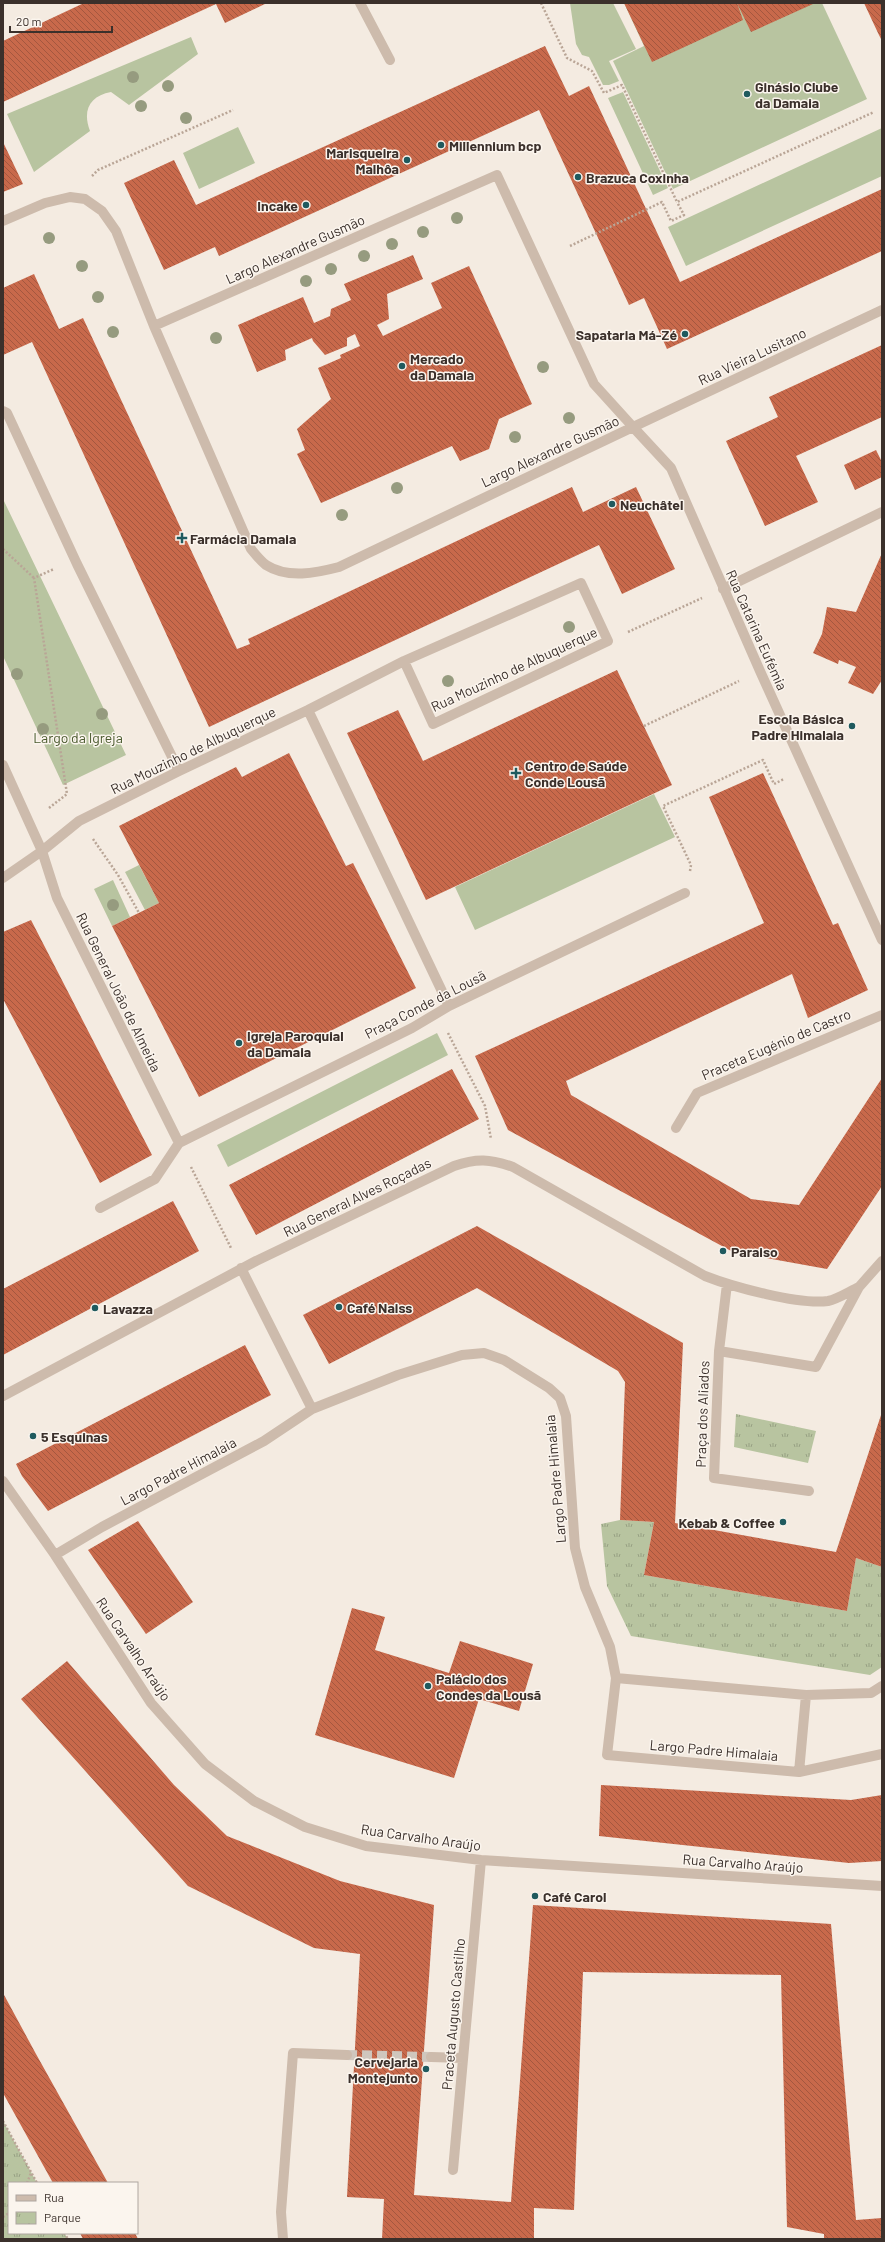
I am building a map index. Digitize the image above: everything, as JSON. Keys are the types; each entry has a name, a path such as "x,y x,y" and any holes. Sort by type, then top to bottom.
{"street":[{"path":"360,3 390,60"},
{"name":"Largo Alexandre Gusmão","path":"3,221 45,203 70,197 85,199 102,211 116,231 154,326 251,549 266,564 288,573 315,573 339,567 633,427 594,384 497,175 154,326"},
{"name":"Rua Vieira Lusitano","path":"633,427 882,310"},
{"path":"3,411 7,413 75,560 179,770"},
{"name":"Rua Catarina Eufémia","path":"633,427 671,468 723,589 882,940"},
{"path":"723,589 882,512"},
{"name":"Rua Mouzinho de Albuquerque","path":"3,878 42,851 80,821 179,770 308,710 404,661 581,583 608,641 433,724 404,661"},
{"path":"308,710 449,1006"},
{"path":"3,764 42,851"},
{"name":"Rua General João de Almeida","path":"42,851 56,898 179,1143"},
{"name":"Praça Conde da Lousã","path":"179,1143 412,1028 449,1006 685,893"},
{"name":"Praceta Eugénio de Castro","path":"676,1128 697,1092 882,1015"},
{"path":"100,1208 155,1179 179,1143"},
{"name":"Rua General Alves Roçadas","path":"3,1396 241,1268 454,1166 474,1160 495,1161 513,1167 705,1276 727,1284"},
{"path":"727,1284 802,1301 829,1301 859,1287 882,1261"},
{"path":"241,1268 312,1409"},
{"name":"Praça dos Aliados","path":"727,1284 719,1350 714,1478 809,1491"},
{"name":"Praça dos Aliados","path":"719,1350 816,1367 859,1287"},
{"name":"Largo Padre Himalaia","path":"55,1555 102,1527 264,1441 312,1409 398,1375 462,1355 484,1353 504,1360 549,1388 560,1398 566,1416 575,1548 585,1587 610,1647 616,1678 607,1755 800,1772 882,1754"},
{"name":"Rua Carvalho Araújo","path":"3,1481 55,1555 151,1703 205,1764 254,1801 304,1827 366,1846 481,1860 882,1886"},
{"path":"616,1678 806,1695 871,1693 882,1686"},
{"path":"800,1772 806,1695"},
{"name":"Praceta Augusto Castilho","path":"453,2170 481,1860"},
{"path":"283,2239 281,2212 293,2053 347,2055"},
{"path":"431,2057 463,2058"}],"path":[{"path":"541,3 567,58 592,71 604,93 622,85 684,215 671,221 662,202 570,246"},
{"path":"70,197 98,170 233,110"},
{"path":"677,202 874,112"},
{"path":"3,549 34,578 67,794 30,823"},
{"path":"34,578 75,560"},
{"path":"608,641 723,589"},
{"path":"644,726 760,671"},
{"path":"685,893 691,864 663,806 763,760 774,784 805,769"},
{"path":"80,821 118,875 138,913"},
{"path":"446,1030 485,1106 495,1161"},
{"path":"179,1143 241,1268"},
{"path":"3,2121 36,2182"},
{"path":"27,2182 31,2173"}],"green space":[{"path":"570,3 613,3 636,49 609,61 619,81 609,85 603,85 589,57 582,55 576,44"},
{"name":"Ginásio Clube da Damaia","path":"624,3 822,3 867,99 673,189 613,61 644,46"},
{"path":"191,37 198,54 129,105 111,92 98,97 93,101 88,110 87,117 90,131 34,172 7,114"},
{"path":"623,92 668,188 653,195 608,98"},
{"path":"238,127 255,163 199,189 183,153"},
{"path":"882,128 882,176 686,266 668,227"},
{"name":"Largo da Igreja","path":"3,499 126,755 63,785 3,656"},
{"path":"654,794 675,837 475,930 455,887"},
{"path":"139,865 159,903 145,910 125,872"},
{"path":"113,880 130,917 112,926 94,889"},
{"path":"437,1033 448,1055 228,1167 217,1145"},
{"path":"736,1414 816,1431 808,1463 734,1447"},
{"path":"620,1520 654,1522 644,1575 847,1611 856,1558 882,1567 882,1667 870,1675 631,1636 607,1586 601,1524"},
{"path":"3,2121 36,2182 8,2182 8,2234 65,2234 68,2239 3,2239"}],"building":[{"path":"84,3 267,3 225,23 216,4 3,102 3,41"},
{"path":"624,3 737,3 743,20 652,62"},
{"path":"737,3 812,3 813,4 751,32"},
{"path":"864,3 882,3 882,41 878,33"},
{"path":"545,46 569,96 589,86 680,282 882,189 882,251 667,349 644,298 629,305 539,110 219,256 215,247 164,270 124,183 174,160 196,205"},
{"path":"3,142 23,184 3,192"},
{"name":"Mercado da Damaia","path":"413,255 423,279 387,294 389,319 377,325 383,336 442,308 431,283 469,266 532,404 499,419 489,449 460,461 452,446 321,503 297,454 305,450 297,429 331,399 318,368 341,358 340,355 360,346 355,334 347,338 347,346 325,355 312,338 285,350 286,360 257,372 238,325 303,297 314,323 330,316 331,309 351,300 344,284"},
{"path":"34,274 59,329 83,318 237,649 250,644 248,639 572,487 583,512 636,487 675,569 622,594 599,545 209,727 32,342 3,355 3,288"},
{"path":"882,345 882,417 796,456 818,502 765,526 726,441 778,417 769,397"},
{"path":"876,450 882,462 882,477 855,490 844,465"},
{"path":"882,553 882,680 873,694 848,683 856,667 839,660 838,664 813,653 822,634 827,607 856,612"},
{"name":"Centro de Saúde Conde Lousã","path":"617,670 672,785 426,900 347,733 398,710 423,761"},
{"path":"289,753 346,866 353,863 416,988 199,1097 112,926 159,903 119,826 236,767 242,777"},
{"path":"763,773 833,925 838,923 868,990 808,1018 792,974 566,1081 571,1095 751,1199 799,1205 882,1078 882,1186 827,1269 733,1252 508,1130 475,1056 764,923 709,797"},
{"path":"31,920 152,1155 100,1183 3,999 3,932"},
{"path":"452,1069 479,1119 256,1235 229,1185"},
{"path":"173,1201 199,1251 3,1355 3,1289"},
{"path":"477,1226 683,1343 675,1523 836,1552 882,1412 882,1567 856,1558 847,1611 644,1575 654,1522 620,1520 625,1382 618,1371 477,1288 329,1364 303,1315"},
{"path":"245,1345 271,1395 48,1511 22,1476 16,1464"},
{"path":"138,1521 193,1602 146,1634 88,1550"},
{"name":"Palácio dos Condes da Lousã","path":"352,1608 385,1617 375,1650 449,1673 460,1641 533,1664 519,1711 479,1699 454,1778 315,1735"},
{"path":"67,1661 174,1785 227,1836 340,1881 434,1905 414,2195 511,2202 533,1905 831,1924 856,2220 882,2218 882,2239 824,2239 824,2234 787,2227 781,1975 583,1972 574,2210 534,2208 534,2239 382,2239 384,2199 347,2197 360,1954 314,1948 188,1886 21,1699"},
{"path":"601,1785 851,1800 882,1795 882,1861 849,1863 599,1836"},
{"path":"3,1993 107,2182 52,2182 3,2093"},
{"path":"80,2234 136,2234 138,2239 83,2239"}],"tunnel":[{"path":"347,2055 431,2057"}],"place":[{"name":"Ginásio Clube da Damaia","path":"747,94"},
{"name":"Millennium bcp","path":"441,145"},
{"name":"Marisqueira Malhôa","path":"407,160"},
{"name":"Brazuca Coxinha","path":"578,177"},
{"name":"Incake","path":"306,205"},
{"name":"Sapataria Má-Zé","path":"685,334"},
{"name":"Mercado da Damaia","path":"402,366"},
{"name":"Neuchâtel","path":"612,504"},
{"name":"Farmácia Damaia","path":"182,538"},
{"name":"Escola Básica Padre Himalaia","path":"852,726"},
{"name":"Centro de Saúde Conde Lousã","path":"516,773"},
{"name":"Igreja Paroquial da Damaia","path":"239,1043"},
{"name":"Paraiso","path":"723,1251"},
{"name":"Café Naiss","path":"339,1307"},
{"name":"Lavazza","path":"95,1308"},
{"name":"5 Esquinas","path":"33,1436"},
{"name":"Kebab & Coffee","path":"783,1522"},
{"name":"Palácio dos Condes da Lousã","path":"428,1686"},
{"name":"Café Carol","path":"535,1896"},
{"name":"Cervejaria Montejunto","path":"426,2069"}]}
